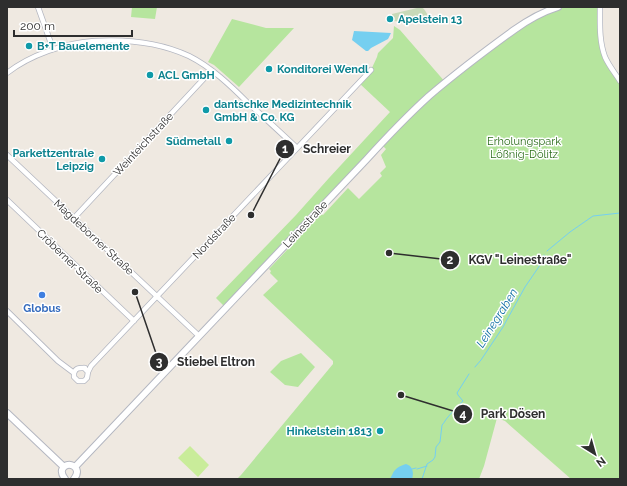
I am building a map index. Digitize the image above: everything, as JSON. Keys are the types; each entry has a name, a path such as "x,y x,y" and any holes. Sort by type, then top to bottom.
{"main road":[{"name":"Leinestraße","path":"75,467 371,154 428,97 524,23 540,14 558,7"},
{"path":"7,413 64,467"},
{"path":"64,467 69,465 75,467 77,473 75,479"},
{"path":"64,467 62,472 64,479"}],"street":[{"path":"38,7 53,49"},
{"path":"600,7 600,32 604,56 620,81"},
{"path":"7,73 18,65 65,45 106,40 148,43 189,56 212,71 237,92 297,148"},
{"name":"Nordstraße","path":"86,370 371,70"},
{"name":"Weinteichstraße","path":"74,218 212,71"},
{"name":"Magdeborner Straße","path":"7,155 199,336"},
{"name":"Cröberner Straße","path":"7,200 134,321"},
{"name":"Nordstraße","path":"7,312 58,361 74,373 78,381 82,382 87,378 88,376 86,370"},
{"name":"Nordstraße","path":"74,373 78,368 86,370"}],"green space":[{"path":"132,7 157,7 155,19 131,17"},
{"path":"421,7 433,23 392,21 392,14"},
{"name":"Erholungspark Lößnig-Dölitz","path":"566,7 597,7 599,40 614,72 620,76 620,479 571,479 505,421 497,418 479,479 237,479 333,364 333,361 263,295 278,281 270,273 271,271 269,269 348,188 359,199 382,176 380,173 386,167 381,155 386,149 383,146 432,97 520,29 537,18"},
{"path":"232,19 266,28 294,28 239,87 214,65 208,62"},
{"path":"394,26 400,30 446,83 428,97 226,308 216,298 296,215 390,112 359,83 371,70 378,53 393,38"},
{"path":"301,353 315,367 298,387 285,385 270,372 281,361"},
{"path":"190,446 209,465 198,477 178,458"}],"water":[{"path":"354,31 391,33 388,39 366,51 352,40"},
{"path":"406,464 410,466 412,470 412,479 390,479 395,470"}],"waterway":[{"name":"Leinegraben","path":"547,251 593,216 620,213"},
{"name":"Leinegraben","path":"475,367 503,327 525,287 543,260 544,255"},
{"name":"Leinegraben","path":"459,405 463,401 457,393 469,374"},
{"name":"Leinegraben","path":"422,479 427,464 435,457 436,447 440,442 442,425 458,406"},
{"name":"Leinegraben","path":"417,469 427,466"},
{"path":"412,469 416,468"}],"place":[{"name":"Apelstein 13","path":"390,19"},
{"name":"B+T Bauelemente","path":"29,46"},
{"name":"Konditorei Wendl","path":"269,69"},
{"name":"ACL GmbH","path":"150,75"},
{"name":"dantschke Medizintechnik GmbH & Co. KG","path":"206,110"},
{"name":"Südmetall","path":"229,141"},
{"name":"Parkettzentrale Leipzig","path":"102,159"},
{"name":"Schreier","path":"251,215"},
{"name":"KGV \"Leinestraße\"","path":"389,253"},
{"name":"Stiebel Eltron","path":"135,292"},
{"name":"Globus","path":"42,295"},
{"name":"Park Dösen","path":"401,395"},
{"name":"Hinkelstein 1813","path":"380,431"}]}
